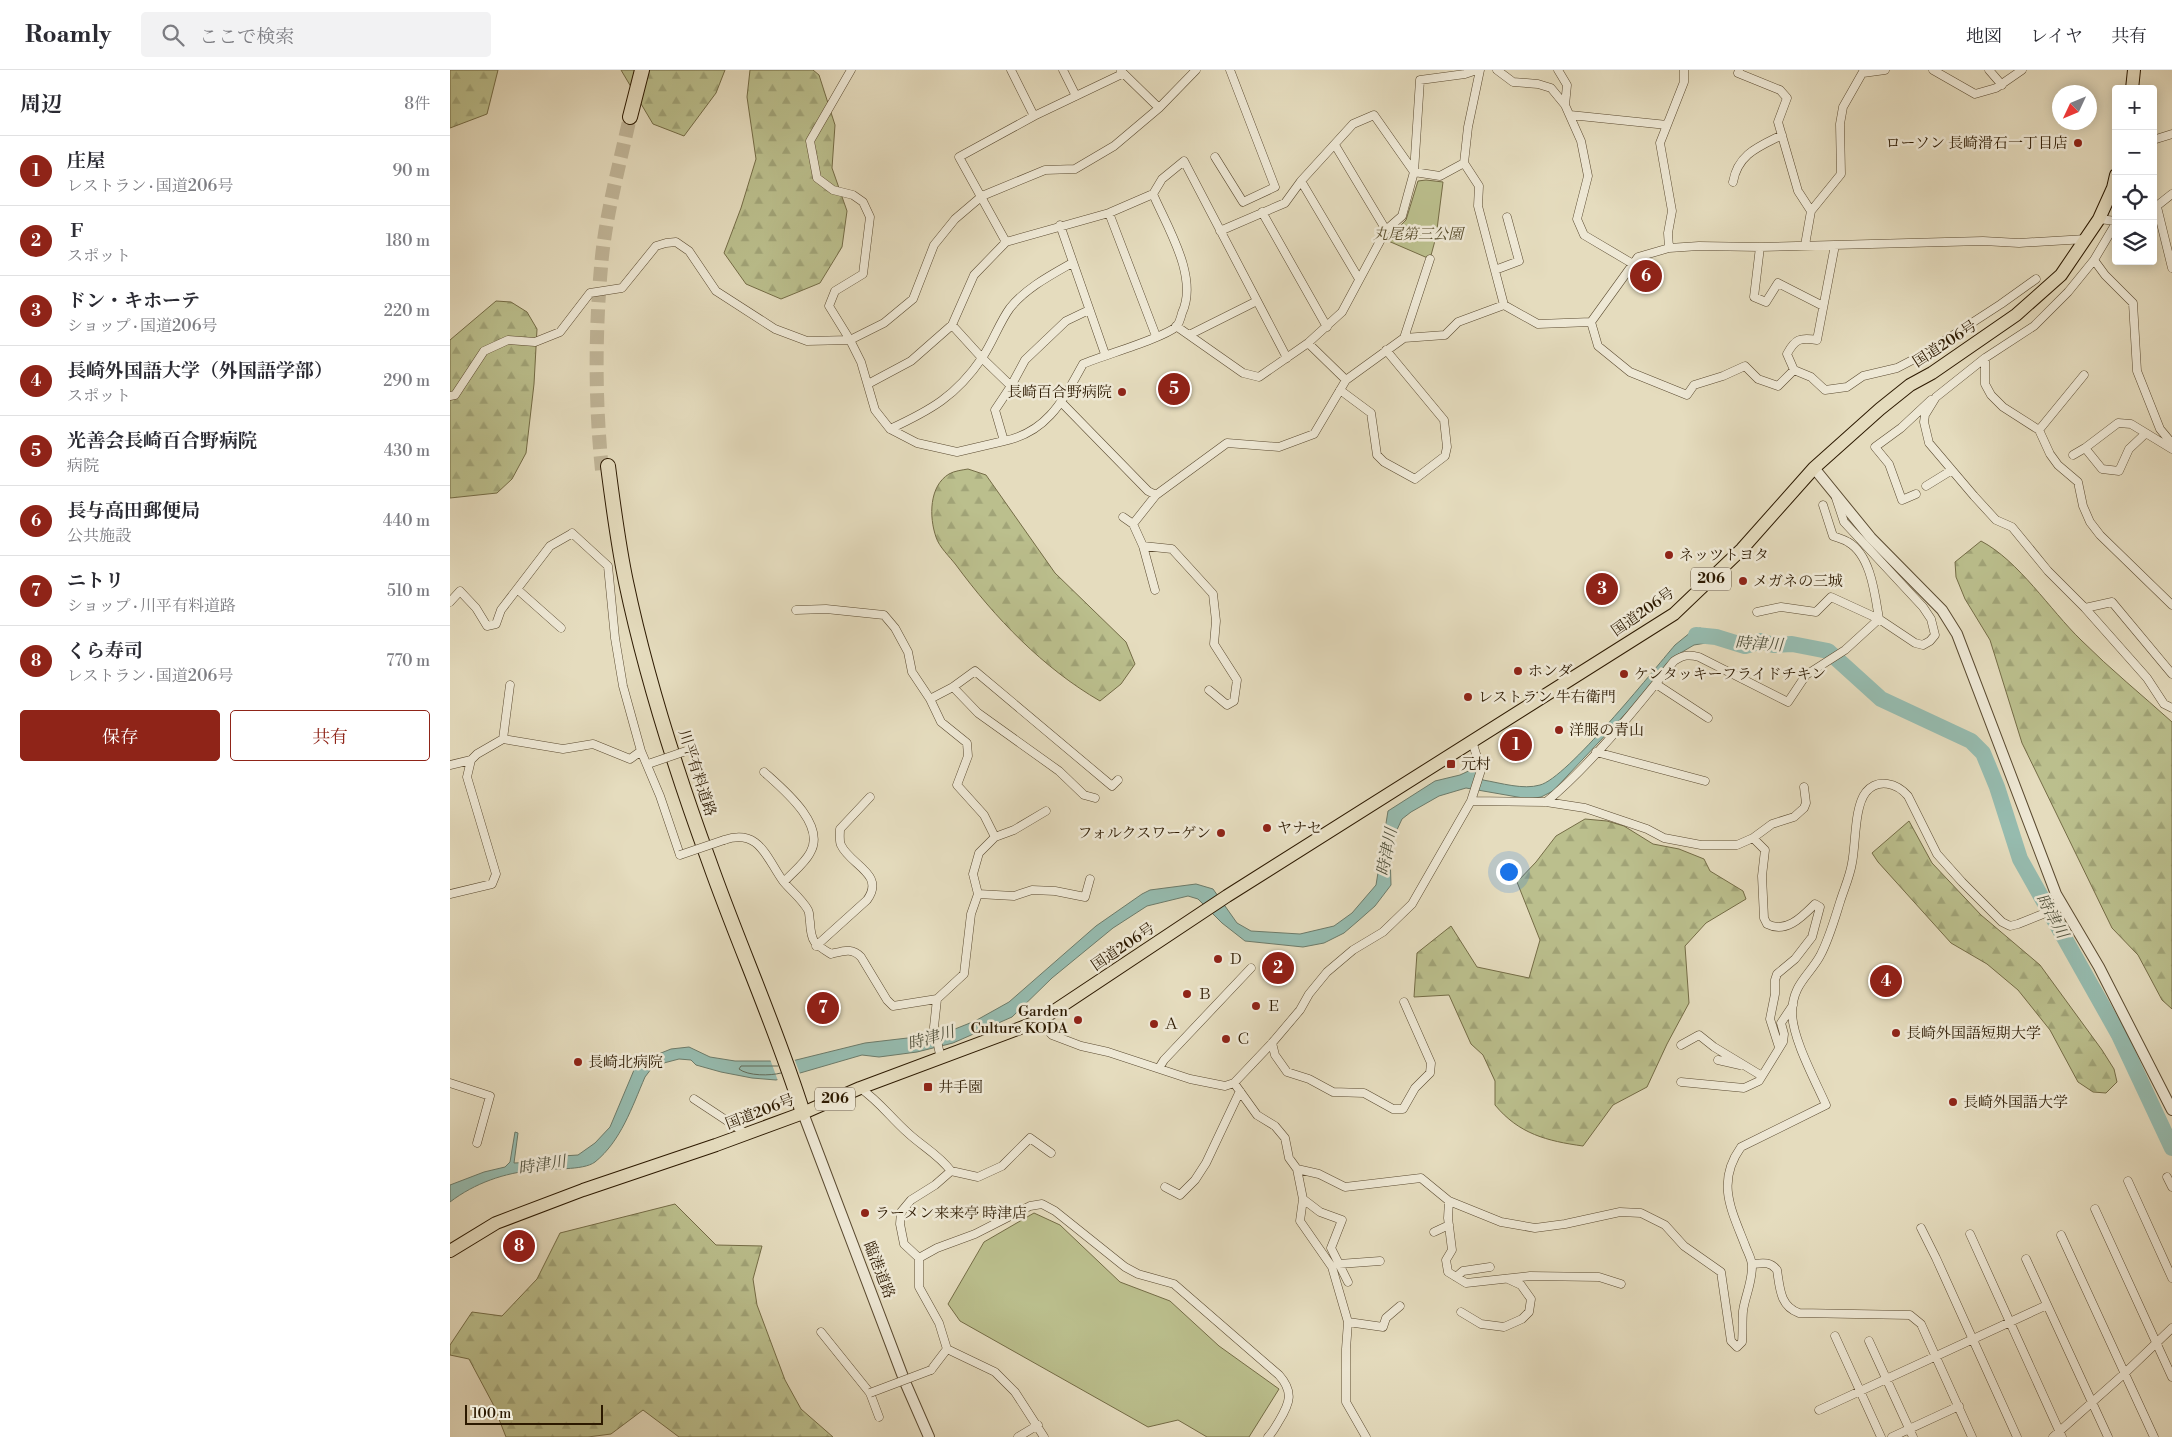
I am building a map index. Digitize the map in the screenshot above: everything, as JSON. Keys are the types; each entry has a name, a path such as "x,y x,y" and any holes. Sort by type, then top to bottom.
{"highway":[{"path":"642,70 633,117 649,70"},
{"path":"2132,85 2134,70"},
{"name":"国道206号","path":"450,1250 496,1223 583,1190 804,1113 940,1054 1039,1022 1227,896 1674,614 1742,549 1814,468 1880,409 1910,385 1932,374 2016,315 2061,275 2099,219 2112,190"},
{"name":"川平有料道路","path":"605,468 625,581 636,629 656,699 709,862 789,1080 804,1113"}],"street":[{"path":"851,70 810,141 817,178 833,190 853,195 863,202 870,217 863,274 834,291 829,306 861,362 875,410 890,429 917,443 957,452 1021,437 1035,430 1062,403 1083,364 1156,336 1176,326 1187,304 1187,275 1182,259 1153,194"},
{"path":"1011,70 1034,116"},
{"path":"1063,70 1076,96"},
{"path":"450,396 455,395 484,351 508,340 535,342 560,332 590,293 622,288 656,246 666,243 676,242 689,251 716,290 775,329 808,341 850,340 884,323 913,299 934,244 955,219 982,196 1045,170 1075,169 1114,146 1159,108 1196,70"},
{"path":"1214,157 1243,202 1276,187 1230,70"},
{"path":"1176,326 1243,372 1259,377 1308,343 1342,312 1386,230 1402,216 1414,172 1420,80 1465,74 1479,70 1468,127 1464,163 1478,186 1478,206 1504,306"},
{"path":"1497,70 1513,82 1538,84 1551,88 1565,105 1581,141 1588,176 1577,219 1584,235 1633,264"},
{"path":"1558,70 1567,85 1565,105"},
{"path":"1669,248 1668,233 1672,211 1660,143 1684,82 1684,70"},
{"path":"1739,70 1738,73 1780,90 1787,98 1778,122 1798,191 1811,211"},
{"path":"1805,245 1811,211 1841,174 1840,124 1843,107 1862,71 1885,70"},
{"path":"1933,70 1975,94 2002,85 2022,70"},
{"path":"1989,70 2002,85"},
{"path":"1006,242 960,158 1034,116 1121,72 1159,108"},
{"path":"1220,231 1285,203 1301,181 1335,146 1353,124 1374,115 1414,172 1440,176 1464,163"},
{"path":"1570,115 1667,125"},
{"path":"2157,139 2172,134"},
{"path":"1733,182 1736,168 1742,160 1782,135"},
{"path":"1335,146 1386,230"},
{"path":"868,384 911,361 952,325 974,275 1006,242 1060,225 1109,213 1153,194 1162,179 1184,161 1287,358"},
{"path":"1301,181 1359,279"},
{"path":"2157,206 2172,194"},
{"path":"1262,212 1327,326"},
{"path":"1109,213 1156,336"},
{"path":"2157,214 2171,254 2172,268"},
{"path":"1495,270 1519,261 1507,217"},
{"path":"2099,219 2112,221"},
{"path":"1060,225 1105,354"},
{"path":"1916,494 1902,500 1889,464 1875,447 1901,428 1918,410 1985,358 2034,326 2068,292 2094,260 2112,229"},
{"path":"1591,322 1638,257 1669,248 1982,241 2020,243 2086,239"},
{"path":"1835,245 1817,340 1804,338 1793,343 1788,354 1794,370 1811,377 1825,390 1847,388 1863,376 1897,368 1924,354 2001,304 2036,278"},
{"path":"1760,247 1754,297 1766,302 1778,283 1823,306"},
{"path":"1404,338 1430,259"},
{"path":"2094,260 2105,276 2133,303 2137,371 2160,429 2170,441 2172,448"},
{"path":"890,429 926,413 950,396 982,358 1010,308 1038,283 1072,263"},
{"path":"1189,335 1257,301"},
{"path":"1133,524 1156,495 1227,443 1279,447 1314,434 1346,380 1404,338 1445,335 1458,322 1504,306 1538,324 1591,322"},
{"path":"1004,441 995,410 1025,360 1066,321 1089,310"},
{"path":"1591,322 1598,346 1630,372 1687,395 1694,385 1723,376 1745,366 1758,379 1778,386 1794,370"},
{"path":"952,325 1011,386"},
{"path":"1308,343 1346,380"},
{"path":"1340,390 1371,413 1377,455 1384,462 1414,479 1445,456 1444,420 1386,350"},
{"path":"1985,358 1985,384 1991,395 2003,407 2039,430 2050,454 2058,465 2078,482 2083,506 2090,522 2100,535 2172,605"},
{"path":"2039,430 2084,374"},
{"path":"1936,397 1926,416 1925,431 1929,443 1996,520 2012,527 2048,572 2085,608 2147,678 2164,704 2172,708"},
{"path":"1062,403 1148,492 1156,495"},
{"path":"2073,455 2118,423 2131,424 2172,448"},
{"path":"2085,448 2102,469 2119,471 2129,449 2146,433"},
{"path":"1814,468 1871,538 1942,610 1956,634 2056,894 2099,968 2172,1110"},
{"path":"1926,486 1952,470"},
{"path":"1758,612 1782,607 1816,612 1831,597 1879,619 1915,643 1923,645 1935,635 1931,620 1923,607 1844,522 1834,493"},
{"path":"1823,505 1833,536 1849,542 1868,565 1879,619"},
{"path":"1123,517 1133,524 1143,546 1155,590"},
{"path":"450,602 460,591 476,608 487,626 496,624 501,610 550,546 571,534 608,566 615,638 623,686 641,751 660,796 680,855 737,836 756,841 784,882 802,901 809,913 810,936 816,946 831,954 849,950 856,951 887,1000 893,1006 937,999 964,974 971,914 978,894 973,874 979,853 994,837 1014,830 1046,811"},
{"path":"1143,546 1172,549 1213,594 1216,621 1214,644 1237,680 1234,701 1227,705 1209,690"},
{"path":"517,589 561,628"},
{"path":"2085,608 2112,602 2172,674"},
{"path":"796,610 826,610 884,615 895,628 908,652 912,672 930,699 941,722 967,743 968,756 957,785 984,815 994,837"},
{"path":"1546,802 1562,789 1596,752 1674,661 1690,654 1788,702 1806,675 1845,650 1879,619"},
{"path":"930,699 953,687 975,670 1112,786 1118,780"},
{"path":"1656,684 1708,718"},
{"path":"503,739 510,685"},
{"path":"953,687 978,713 1059,771 1084,795 1094,798"},
{"path":"450,765 471,760 477,754 503,739 563,749 593,744 630,759 641,751"},
{"path":"1039,1022 1052,1035 1081,1046 1159,1068 1190,1079 1225,1086 1234,1083 1300,1010 1327,972 1353,950 1383,932 1412,904 1471,801 1482,770 1472,741"},
{"path":"651,763 686,751"},
{"path":"1596,752 1705,781"},
{"path":"450,894 492,884 496,874 467,777 471,760"},
{"path":"764,772 786,791 810,821 813,838 811,852 784,882"},
{"path":"1681,1082 1744,1088 1759,1081 1779,1047 1784,1034 1781,1023 1793,1005 1802,978 1819,958 1828,939 1852,864 1860,803 1865,793 1874,786 1891,784 1903,790 1908,796 1937,854 2002,922 2010,926 2064,906"},
{"path":"1471,801 1546,802 1585,808 1647,829 1664,838 1702,845 1737,845 1753,838 1772,824 1794,817 1804,808 1806,803 1804,787"},
{"path":"816,946 867,900 873,892 873,886 868,874 841,845 840,829 870,797"},
{"path":"1753,838 1765,850 1762,885 1764,918 1767,924 1778,928 1785,926 1802,916 1815,904 1820,907 1812,937 1795,959 1777,974 1775,980 1775,994 1770,1019 1779,1047"},
{"path":"978,894 1014,896 1032,890 1055,891 1085,897 1090,879"},
{"path":"1159,1068 1164,1060 1251,968"},
{"path":"937,999 934,1028 940,1054"},
{"path":"1272,1043 1275,1055 1287,1072 1308,1079 1333,1092 1364,1093 1393,1109 1403,1109 1414,1088 1430,1073 1431,1063 1404,1002"},
{"path":"1297,1170 1319,1174 1346,1187 1421,1178 1449,1200 1501,1222 1535,1228 1566,1224 1620,1212 1641,1212 1665,1224 1684,1246 1720,1272 1731,1341 1737,1347 1742,1342 1743,1311 1750,1288 1752,1264 1726,1188 1728,1175 1735,1156 1741,1147 1826,1105 1795,1032 1793,1005"},
{"path":"1681,1045 1699,1031 1714,1047 1762,1076"},
{"path":"1718,1060 1745,1066"},
{"path":"450,1083 490,1096 477,1143"},
{"path":"1234,1083 1257,1115 1275,1126 1285,1138 1289,1158 1297,1170 1304,1199 1300,1221 1332,1267 1348,1322 1346,1402 1366,1437"},
{"path":"860,1088 876,1100 890,1117 912,1137 941,1158 951,1171 978,1176 1002,1166 1030,1138 1051,1154"},
{"path":"1165,1187 1180,1196 1195,1180 1206,1163 1240,1090"},
{"path":"694,1099 747,1134"},
{"name":"臨港道路","path":"804,1113 905,1382 929,1437"},
{"path":"951,1171 935,1185 911,1200 901,1212 900,1224 904,1244 919,1258 919,1287 940,1324 947,1349 995,1372 1015,1392 1044,1437"},
{"path":"2167,1177 2172,1187"},
{"path":"2128,1181 2172,1278"},
{"path":"1304,1199 1320,1212 1342,1220 1331,1248 1348,1282"},
{"path":"1449,1200 1452,1250 1446,1260 1448,1272 1466,1283 1530,1276 1600,1277 1621,1284"},
{"path":"919,1258 937,1248 975,1234 1030,1206 1042,1204 1055,1211 1126,1267 1138,1274 1174,1284 1279,1375 1287,1384 1288,1408 1268,1437"},
{"path":"2096,1209 2172,1377"},
{"path":"1434,1232 1449,1224"},
{"path":"1921,1228 2017,1437"},
{"path":"1970,1234 2058,1435 2172,1328"},
{"path":"2061,1235 2154,1437"},
{"path":"2026,1259 2108,1437"},
{"path":"1340,1264 1380,1261"},
{"path":"1752,1264 1763,1263 1777,1270 1782,1300 1787,1306 1800,1313 1910,1315 1921,1324 1972,1437"},
{"path":"1456,1277 1464,1271 1490,1267"},
{"path":"1461,1312 1481,1324 1504,1327 1522,1319 1529,1312 1531,1299 1521,1285 1508,1279"},
{"path":"1819,1410 2047,1305"},
{"path":"1348,1322 1383,1327 1386,1318 1400,1306"},
{"path":"821,1332 870,1393 879,1418"},
{"path":"1835,1336 1881,1437"},
{"path":"1869,1341 1913,1437"},
{"path":"870,1393 932,1370 947,1349"},
{"path":"1892,1437 1959,1406"},
{"path":"1018,1437 1038,1426"}],"green space":[{"path":"450,70 498,70 487,114 450,128"},
{"path":"621,70 725,70 716,93 684,136 653,124"},
{"path":"750,70 813,70 819,75 835,125 832,168 847,211 842,247 820,283 781,299 746,284 724,253 741,208 756,159 747,97"},
{"name":"丸尾第三公園","path":"1418,181 1443,182 1436,237 1430,259 1386,240 1406,220"},
{"path":"496,301 511,302 527,312 537,329 534,384 526,453 512,479 497,493 450,498 450,340"},
{"path":"968,469 986,475 1055,573 1126,642 1135,664 1121,684 1100,701 1059,673 1004,623 971,585 936,537 932,520 934,494 942,479 956,471"},
{"path":"1981,541 1995,550 2021,573 2081,640 2172,722 2172,1009 2162,1000 2138,955 2112,928 2022,743 1990,640 1965,599 1956,577 1955,562"},
{"path":"1585,819 1607,821 1624,826 1653,844 1679,849 1704,859 1710,871 1743,891 1746,899 1706,923 1685,946 1689,1003 1647,1087 1613,1105 1583,1146 1557,1142 1535,1134 1514,1123 1504,1115 1495,1105 1495,1081 1483,1055 1471,1044 1449,995 1414,997 1417,953 1451,926 1477,967 1529,978 1540,940 1517,882 1536,862 1556,836"},
{"path":"1909,821 1932,863 1981,915 2040,965 2102,1050 2114,1069 2117,1082 2106,1093 2093,1092 2078,1082 2050,1030 2018,990 1987,964 1951,943 1878,862 1872,853"},
{"path":"675,1204 716,1245 762,1246 753,1279 757,1305 785,1380 801,1409 833,1437 679,1437 643,1410 611,1434 588,1437 506,1437 493,1404 469,1359 450,1355 450,1345 472,1312 502,1316 537,1279 560,1233"},
{"path":"1034,1213 1060,1225 1120,1282 1170,1301 1219,1346 1279,1389 1249,1437 1207,1437 1178,1420 1148,1427 960,1321 948,1304 984,1242"}],"water":[{"name":"時津川","path":"1700,628 1719,635 1718,641 1694,645 1677,655 1629,710 1553,791 1541,797 1529,799 1466,788 1439,796 1402,819 1395,834 1390,854 1391,885 1375,906 1358,921 1344,933 1324,943 1303,947 1245,941 1222,923 1198,899 1188,896 1147,906 1113,928 1052,978 1012,1017 953,1043 917,1052 879,1057 862,1055 776,1080 721,1072 696,1065 691,1060 679,1059 660,1064 651,1069 645,1077 619,1134 604,1154 595,1162 583,1167 535,1170 501,1176 469,1189 450,1202 450,1185 484,1172 505,1167 510,1162 515,1132 518,1133 514,1163 541,1162 547,1157 578,1155 595,1143 610,1127 634,1070 651,1057 671,1049 689,1047 710,1057 735,1061 792,1061 865,1043 916,1037 940,1030 950,1031 975,1021 1009,1002 1096,926 1150,890 1196,884 1213,889 1237,923 1251,931 1300,934 1334,926 1352,913 1376,885 1388,811 1435,781 1460,775 1475,768 1483,780 1512,786 1540,785 1553,778 1589,745 1675,645 1691,632"}],"pier":[{"path":"794,1058 800,1074 778,1081 770,1059"}],"waterway":[{"name":"時津川","path":"1696,635 1716,637 1745,646 1761,641 1773,645 1792,644 1828,651 1881,699 1971,741 1983,753 1997,787 2020,859 2119,1035 2172,1148"}],"tunnel":[{"path":"602,470 597,368 601,267 609,211 630,117"}],"place":[{"name":"ローソン 長崎滑石一丁目店","path":"2078,143"},
{"name":"長与高田郵便局","path":"1646,276"},
{"name":"光善会長崎百合野病院","path":"1174,389"},
{"name":"長崎百合野病院","path":"1122,392"},
{"name":"ネッツトヨタ","path":"1669,555"},
{"name":"メガネの三城","path":"1743,581"},
{"name":"ドン・キホーテ","path":"1602,589"},
{"name":"ホンダ","path":"1518,671"},
{"name":"ケンタッキーフライドチキン","path":"1624,674"},
{"name":"レストラン 牛右衛門","path":"1468,697"},
{"name":"洋服の青山","path":"1559,730"},
{"name":"庄屋","path":"1516,745"},
{"name":"元村","path":"1451,764"},
{"name":"ヤナセ","path":"1267,828"},
{"name":"フォルクスワーゲン","path":"1221,833"},
{"name":"Ｄ","path":"1218,959"},
{"name":"Ｆ","path":"1278,968"},
{"name":"長崎外国語大学（外国語学部）","path":"1886,981"},
{"name":"Ｂ","path":"1187,994"},
{"name":"Ｅ","path":"1256,1006"},
{"name":"ニトリ","path":"823,1008"},
{"name":"Garden Culture KODA","path":"1078,1020"},
{"name":"Ａ","path":"1154,1024"},
{"name":"長崎外国語短期大学","path":"1896,1033"},
{"name":"Ｃ","path":"1226,1039"},
{"name":"長崎北病院","path":"578,1062"},
{"name":"井手園","path":"928,1087"},
{"name":"長崎外国語大学","path":"1953,1102"},
{"name":"ラーメン来来亭 時津店","path":"865,1213"},
{"name":"くら寿司","path":"519,1246"}]}
